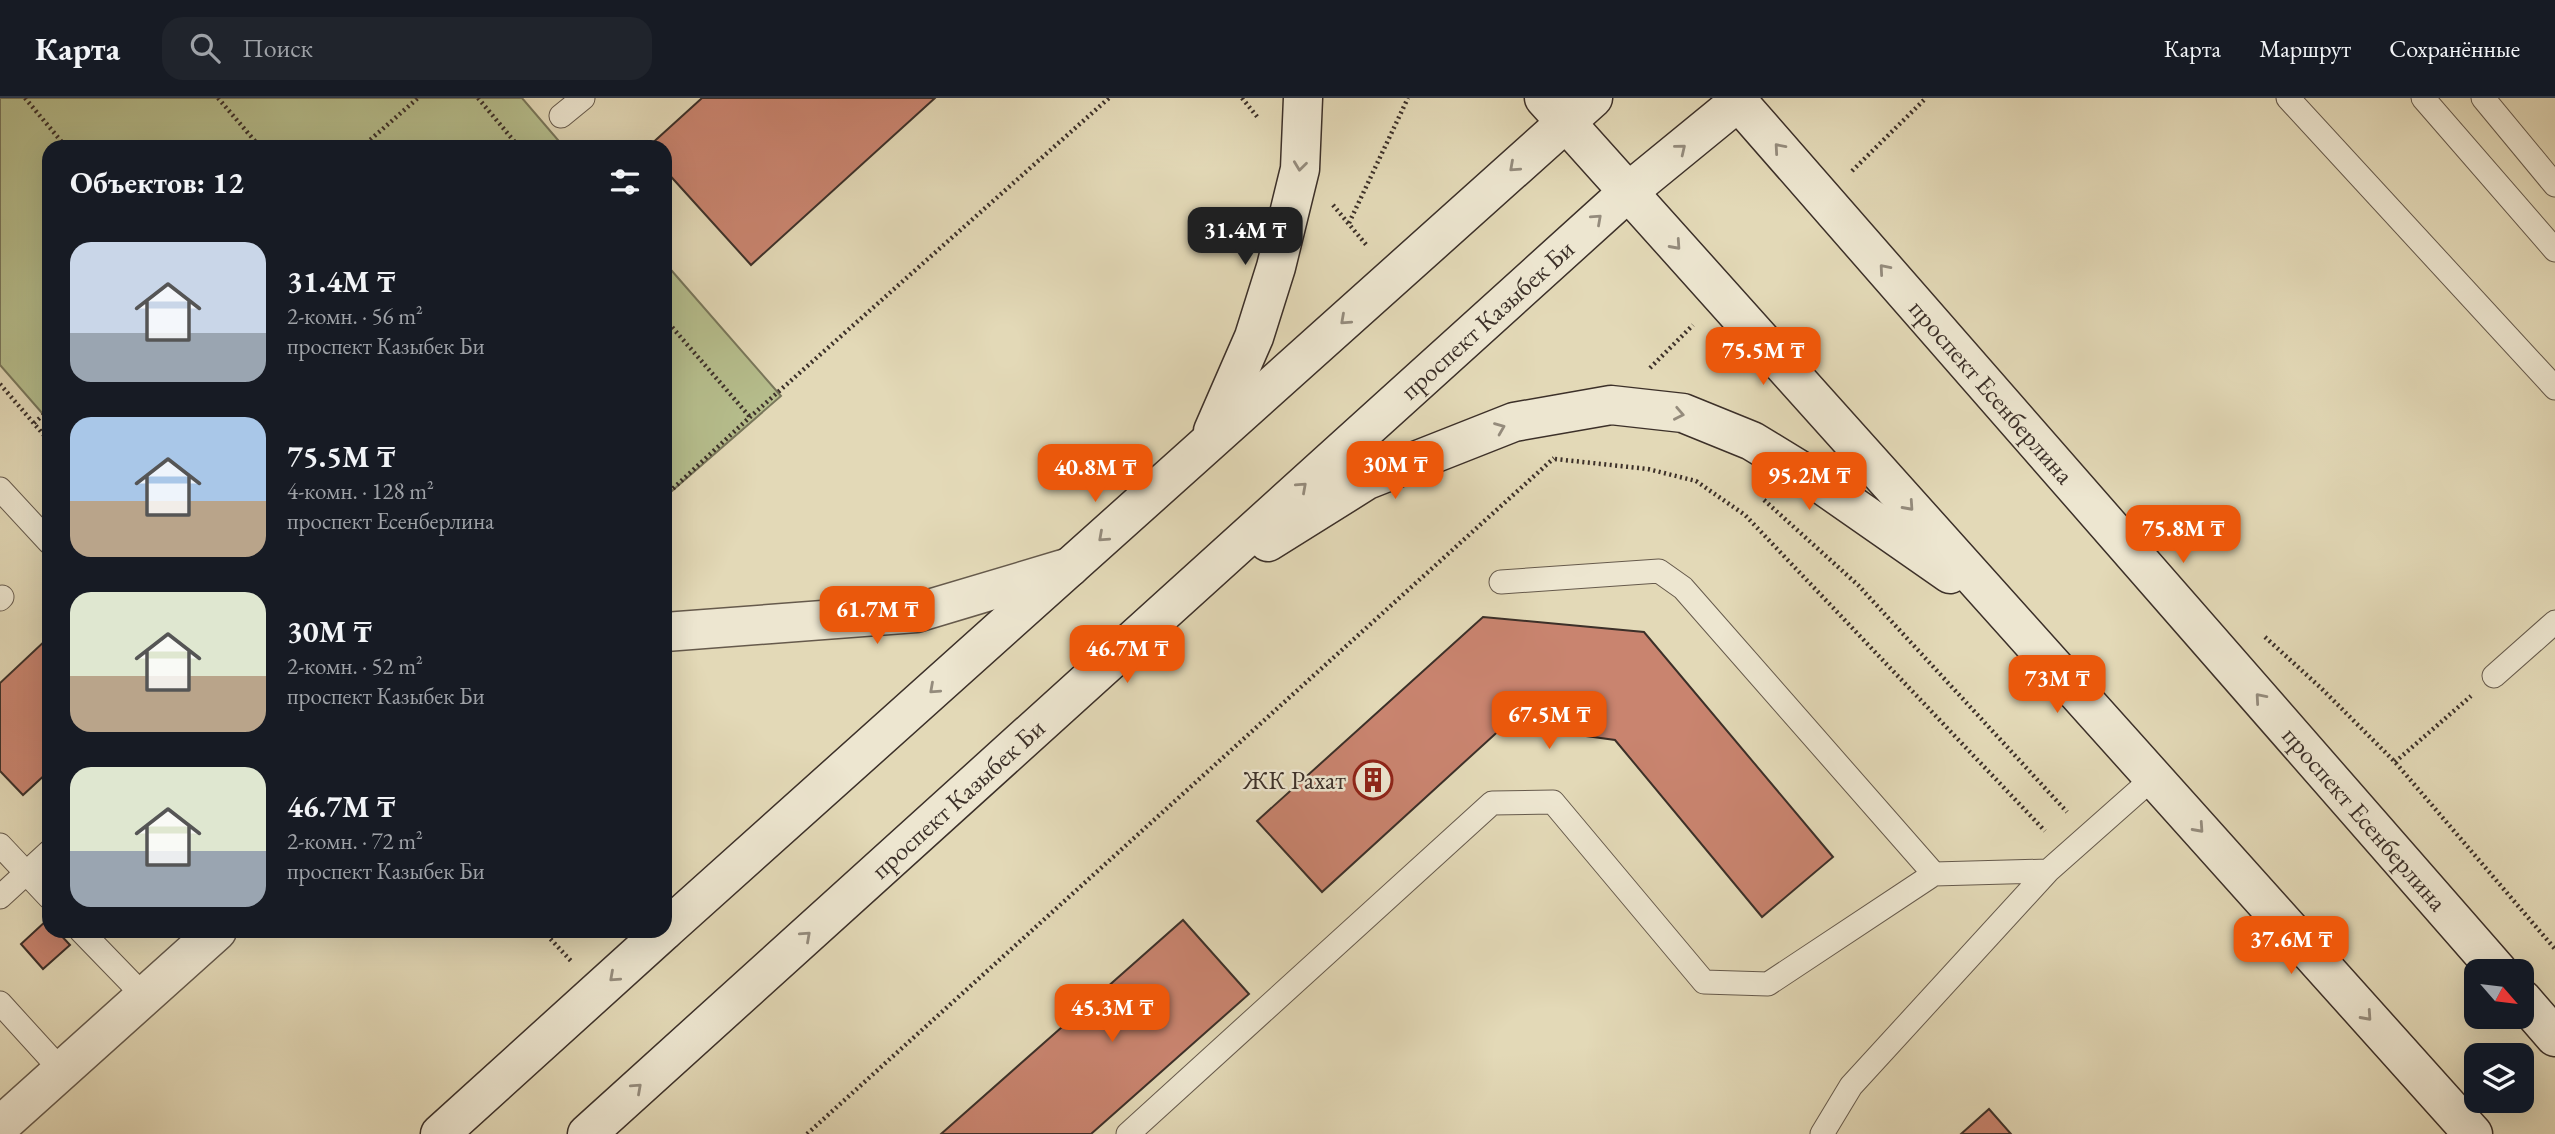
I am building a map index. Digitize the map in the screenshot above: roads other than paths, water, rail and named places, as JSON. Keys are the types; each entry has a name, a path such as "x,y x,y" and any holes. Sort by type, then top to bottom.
{"street":[{"path":"1209,441 1254,337 1276,267 1300,169 1303,98"},
{"name":"проспект Казыбек Би","path":"587,1134 1628,192 1737,100"},
{"name":"проспект Есенберлина","path":"1737,100 2488,959"},
{"path":"672,925 1209,441 1567,106 1628,192 2473,1134"},
{"path":"1181,597 1367,480 1514,422 1611,405 1683,413 1752,441 1811,477 2006,613"},
{"path":"672,631 916,613 1070,567"},
{"path":"0,1126 209,938"},
{"path":"440,1134 657,938"},
{"path":"2534,1013 2555,1037"}],"lane":[{"path":"561,116 583,98"},
{"path":"2288,98 2555,388"},
{"path":"2423,98 2555,250"},
{"path":"2483,98 2555,186"},
{"path":"0,489 42,534"},
{"path":"1501,582 1659,571 1683,588 1934,874"},
{"path":"2494,676 2555,622"},
{"path":"1822,1134 1851,1086 2048,871 2153,778"},
{"path":"1128,1134 1492,803 1553,802 1704,982 1768,984 1934,874 2048,871"},
{"path":"0,845 42,890"},
{"path":"0,897 42,858"},
{"path":"88,938 144,996"},
{"path":"0,1003 61,1070"}],"place":[{"name":"ЖК Рахат","path":"1373,780"}]}
